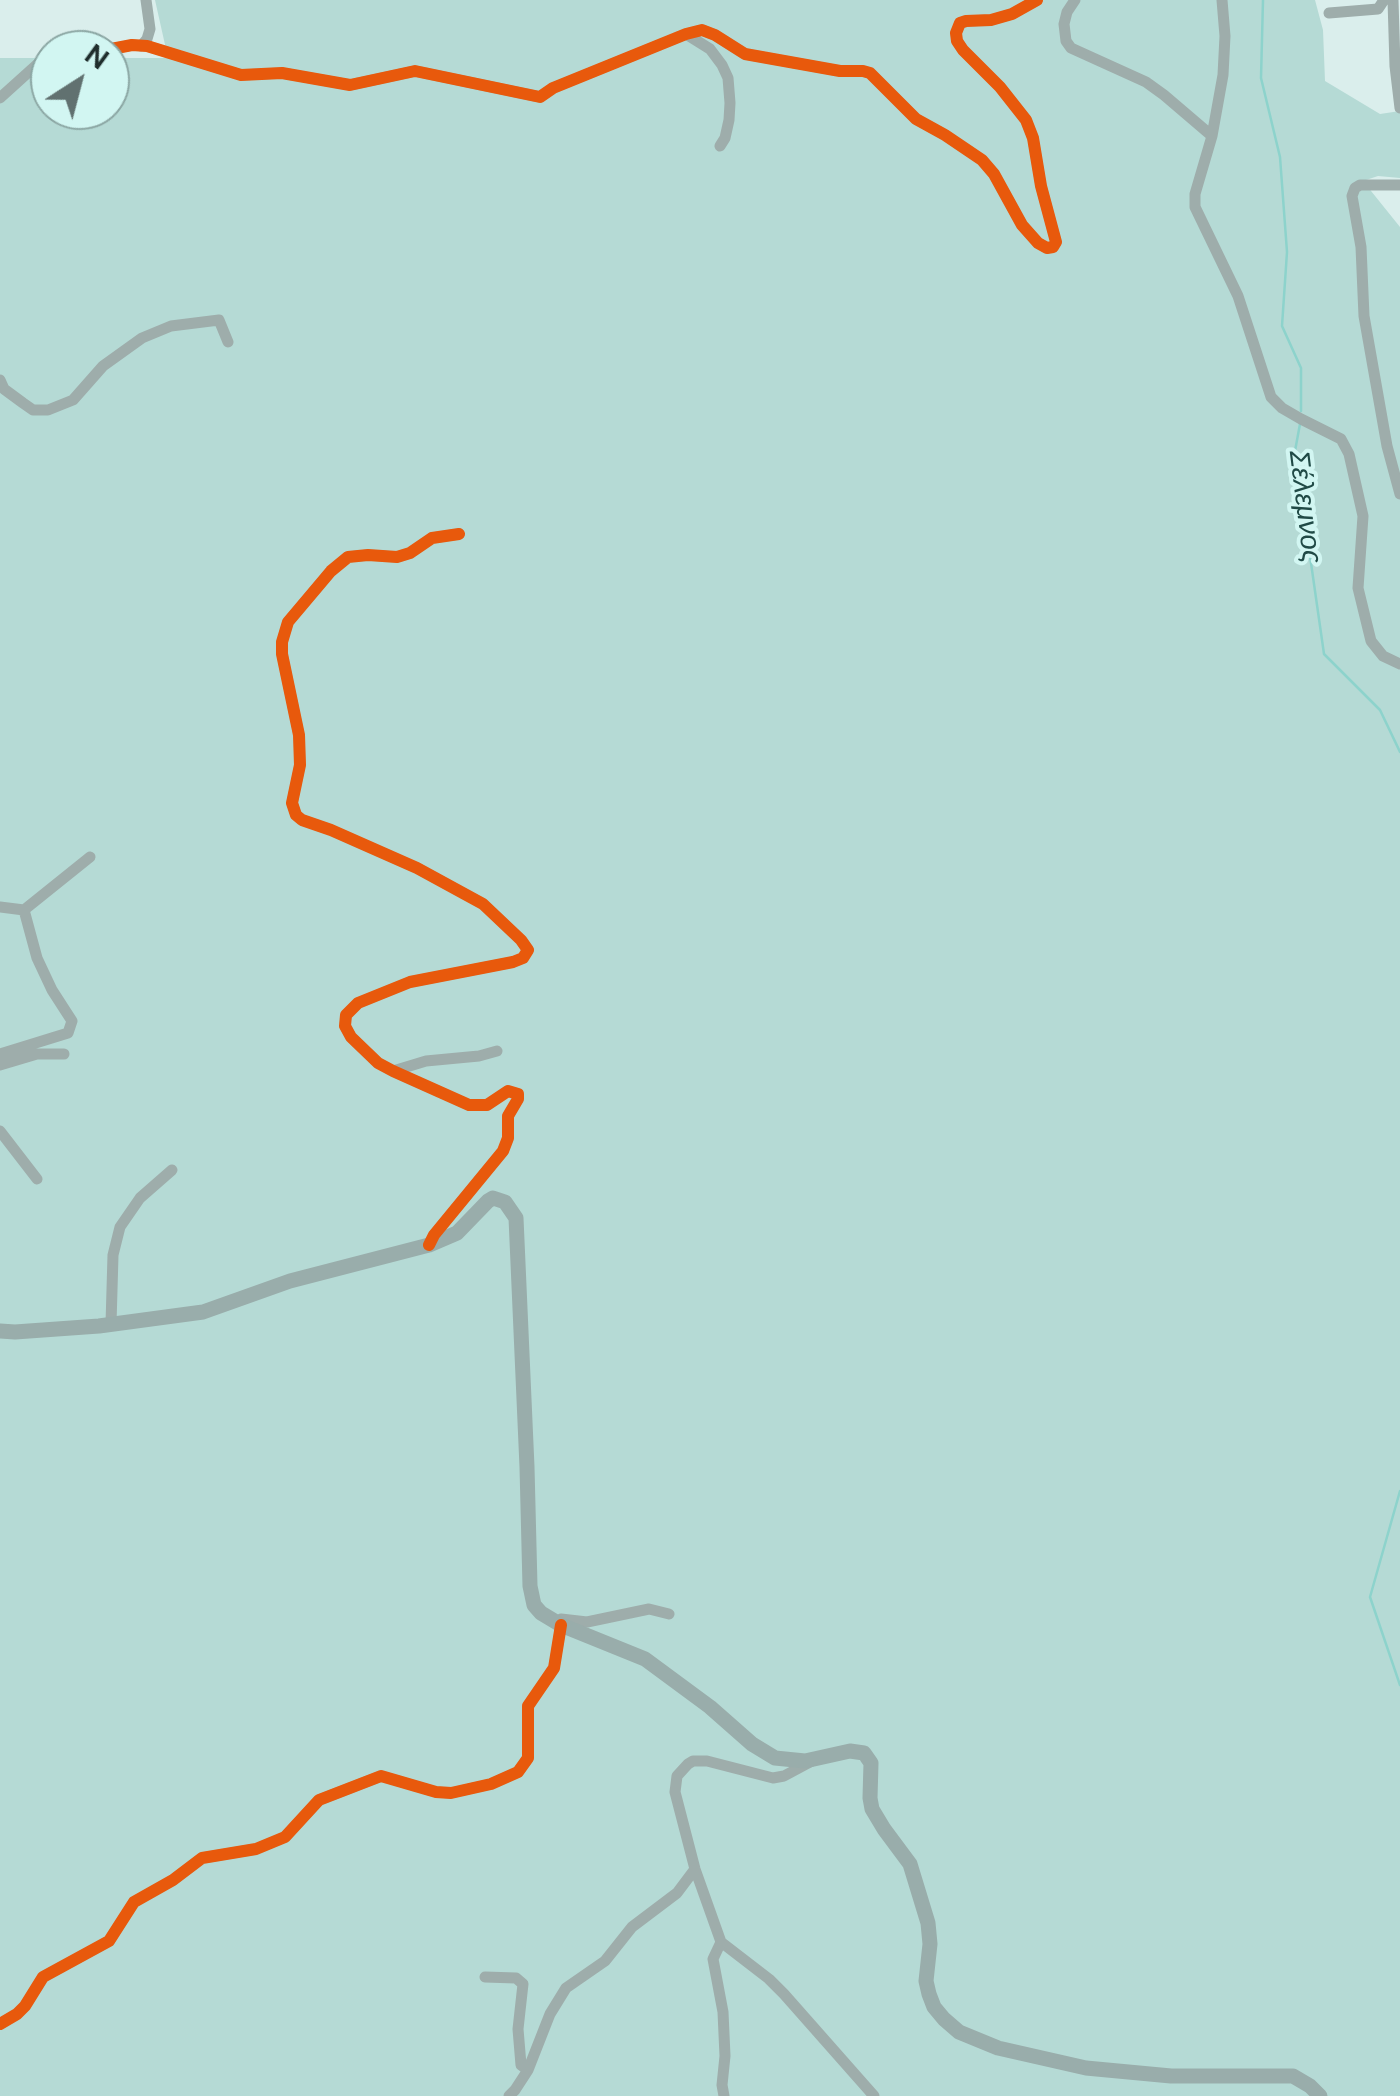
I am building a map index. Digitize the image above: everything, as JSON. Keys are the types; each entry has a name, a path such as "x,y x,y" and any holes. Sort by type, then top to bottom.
{"main road":[{"path":"0,1331 111,1324 203,1312 290,1281 430,1245 456,1233 493,1198 505,1202 516,1218 530,1592 541,1613 645,1659 766,1754 786,1760 864,1754 871,1763 872,1810 910,1864 928,1923 929,1994 944,2020 959,2032 998,2048 1086,2068 1172,2076 1293,2076 1320,2096"}],"street":[{"path":"140,46 150,29 146,0"},
{"path":"130,47 140,46 242,75 282,73 350,85 415,72 540,98 554,88 702,30 745,54 870,74 916,119 982,160 1022,225 1047,248 1056,242 1026,120 963,50 956,34 960,23 992,20 1037,0"},
{"path":"1076,0 1064,24 1066,42 1071,48 1146,82 1212,136"},
{"path":"1222,0 1223,75 1194,207 1238,296 1270,397 1301,420 1341,439 1350,454 1364,516 1358,588 1370,641 1383,656 1400,664"},
{"path":"1329,13 1378,9 1384,0"},
{"path":"1392,0 1400,108"},
{"path":"686,34 715,54 728,78 729,120 720,146"},
{"path":"0,98 30,71"},
{"path":"1399,184 1360,186 1352,196 1361,247 1364,316 1387,446 1400,494"},
{"path":"0,380 22,403 34,410 48,410 73,400 104,366 142,338 171,326 219,320 228,342"},
{"path":"430,1245 503,1151 508,1138 508,1116 518,1096 508,1091 491,1103 469,1105 378,1063 351,1038 344,1021 358,1004 425,977 513,962 526,956 528,947 475,899 417,868 296,815 292,803 300,765 299,735 282,642 288,622 331,571 348,558 397,556 410,553 432,538 459,534"},
{"path":"0,907 24,910 90,857"},
{"path":"0,1054 68,1032 72,1022 37,958 24,910"},
{"path":"393,1071 426,1061 478,1056 497,1050"},
{"path":"0,1065 37,1054 64,1054"},
{"path":"0,1131 37,1179"},
{"path":"111,1324 113,1256 120,1227 140,1198 172,1170"},
{"path":"0,2024 25,2006 44,1977 109,1941 134,1902 202,1858 256,1848 285,1836 320,1800 381,1776 451,1793 491,1784 518,1772 528,1758 528,1706 554,1668 556,1622 587,1622 648,1610 669,1614"},
{"path":"816,1758 773,1778 698,1760 688,1764 674,1786 695,1869 721,1942 784,1994 874,2096"},
{"path":"509,2096 528,2070 550,2014 566,1988 604,1961 632,1927 677,1893 695,1869"},
{"path":"721,1942 713,1959 723,2012 724,2096"},
{"path":"485,1977 516,1978 524,1984 518,2030 521,2065 528,2070"}],"green space":[{"path":"155,0 1315,0 1323,30 1325,81 1380,114 1400,111 1400,178 1378,176 1363,181 1400,227 1400,2096 0,2096 0,58 30,58 30,130 130,130 130,58 168,58"}],"waterway":[{"name":"Σέλεμνος","path":"1263,0 1261,78 1280,157 1287,252 1282,326 1301,368 1301,411"},
{"name":"Σέλεμνος","path":"1300,424 1295,451 1324,654 1380,710 1400,752"},
{"name":"Σέλεμνος","path":"1400,1491 1370,1597 1400,1685"}],"cycle path":[{"path":"130,45 147,46 241,75 282,73 350,85 415,71 540,97 553,88 702,30 745,54 870,73 916,119 982,160 1022,225 1047,248 1056,242 1026,120 963,50 956,33 960,23 1012,14 1037,0"},
{"path":"429,1245 503,1151 508,1138 508,1116 518,1094 508,1091 487,1105 469,1105 393,1071 378,1063 351,1037 345,1026 346,1015 358,1003 410,982 513,962 523,958 528,950 483,904 417,868 296,815 292,803 300,765 299,735 282,642 288,622 348,557 397,557 432,538 459,534"},
{"path":"0,2024 25,2006 43,1977 109,1941 134,1902 202,1858 256,1849 285,1837 319,1800 381,1776 451,1793 491,1784 518,1772 528,1758 528,1706 554,1668 561,1625"}]}
